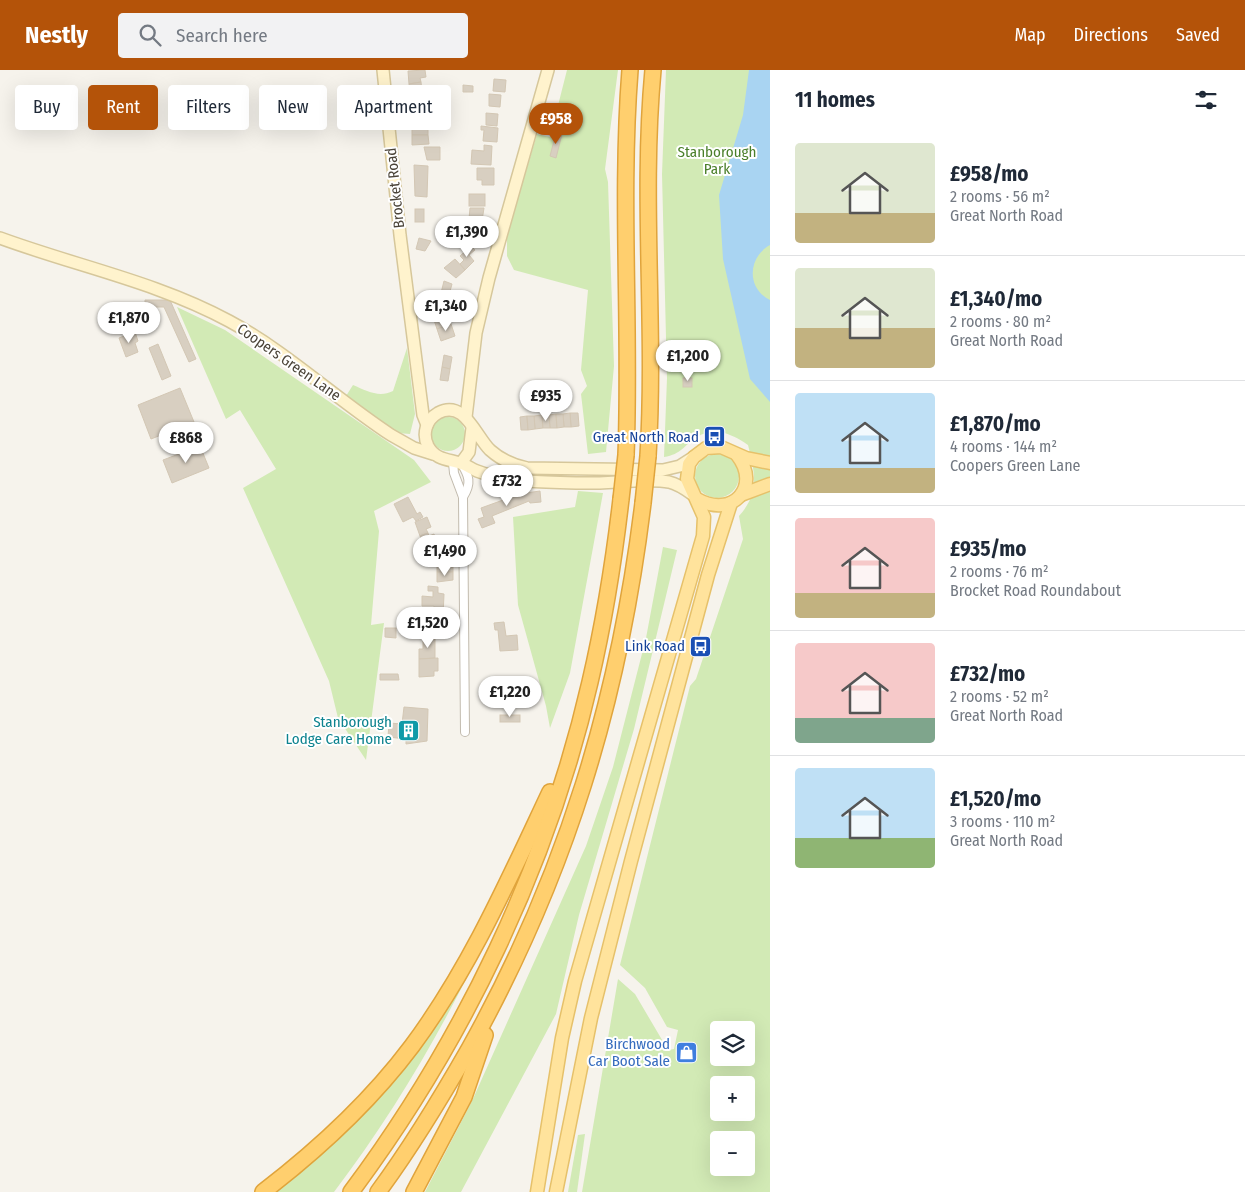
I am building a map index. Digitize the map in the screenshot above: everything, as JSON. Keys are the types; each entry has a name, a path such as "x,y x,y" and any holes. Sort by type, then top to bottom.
{"highway":[{"path":"351,1192 420,1090 486,971 503,935 549,822 590,683 601,632 626,454 629,355 626,146 630,70"},
{"path":"378,1192 441,1098 517,959 553,873 592,762 612,687 628,612 644,503 652,401 648,185 653,70"},
{"path":"263,1192 352,1115 412,1046 468,958 574,741"},
{"path":"414,1192 464,1097 496,1000"}],"main road":[{"name":"Brocket Road","path":"383,70 400,234 426,428"},
{"path":"548,70 489,278 476,333 467,391 466,416 472,428 482,442 499,458 515,466 527,468 663,470 680,466 706,448 713,446 770,463"},
{"name":"Coopers Green Lane","path":"0,238 143,284 213,312 261,340 378,426 414,448 434,454"},
{"path":"402,440 414,438 426,428 432,416 446,411 467,391"},
{"path":"422,396 428,403 446,411 466,416"},
{"path":"426,428 426,440 434,454 476,471 527,480 584,483 668,482 695,496 707,505 719,507 731,503 741,495 770,484"},
{"path":"458,463 469,452 472,428"},
{"path":"738,455 744,464 747,476 741,495"},
{"path":"537,1192 562,1038 575,981 703,536 704,517 687,479 687,472 694,457"},
{"path":"556,1192 591,1018 626,880 708,575 731,503"}],"street":[{"path":"463,497 469,488 469,476 458,463 454,473 463,497 464,732"}],"green space":[{"path":"567,70 618,70 605,169 608,182 614,366 606,452 588,454 581,394 587,386 581,370 588,290 514,270 507,256 507,235 537,134 550,137"},
{"name":"Stanborough Park","path":"666,70 770,70 770,1192 582,1192 618,979 635,994 668,1050 674,1049 678,1030 667,1027 645,988 620,965 690,686 696,679 743,539 739,516 750,499 754,482 748,445 723,433 710,432 704,434 692,440 679,452 664,457 667,378 662,174"},
{"path":"177,307 225,330 414,460 431,482 374,511 379,531 371,625 384,623 366,760 338,718 329,681 243,488 276,469 240,410 226,419"},
{"path":"407,348 415,414 410,434 397,433 346,396 353,385 378,394 393,391"},
{"path":"448,417 455,418 460,422 464,427 464,441 460,446 455,450 448,451 441,450 436,446 432,441 431,434 432,427 436,422 441,418"},
{"path":"713,454 721,454 733,460 739,476 733,492 721,498 713,498 701,492 695,480 695,472 701,460"},
{"path":"578,491 603,493 570,673 550,728 546,706 518,605 513,517 575,507"},
{"path":"663,547 677,550 634,729 579,915 556,1014 461,1192 425,1192 472,1101 586,846 613,767 646,638"},
{"path":"492,926 458,996 420,1063 379,1129 334,1192 272,1192 351,1124"},
{"path":"585,1134 577,1192 568,1192 578,1135"}],"water":[{"path":"749,70 770,70 770,245 757,257 753,272 757,288 762,295 770,300 770,402 750,379 723,259 719,195 743,115"}],"building":[{"path":"425,70 426,77 420,78 421,82 409,84 408,71"},
{"path":"494,79 506,80 505,92 493,91"},
{"path":"421,82 421,85 409,85"},
{"path":"463,85 473,86 473,92 463,92"},
{"path":"489,94 501,95 500,107 489,106"},
{"path":"564,108 571,109 568,125 561,124"},
{"path":"486,113 498,114 497,126 486,125"},
{"path":"481,126 498,128 497,142 483,141 484,130 481,130"},
{"path":"412,130 428,130 428,135 412,135"},
{"path":"556,133 562,134 556,158 550,156"},
{"path":"412,135 428,135 429,144 412,145"},
{"path":"484,145 492,146 491,165 471,164 472,150 484,151"},
{"path":"424,147 440,147 440,160 427,160"},
{"path":"414,165 428,166 427,197 415,196"},
{"path":"477,168 494,168 494,185 482,185 482,180 477,180"},
{"path":"469,194 485,194 485,206 469,206"},
{"path":"470,208 484,208 481,227 460,224 461,218 469,219"},
{"path":"415,209 424,209 424,222 415,222"},
{"path":"469,226 482,229 479,245 466,242"},
{"path":"419,238 431,241 425,251 416,249"},
{"path":"471,246 475,250 469,255 474,261 465,270 460,264 464,260 460,256"},
{"path":"455,259 465,270 456,278 444,268"},
{"path":"444,281 452,284 449,295 441,293"},
{"path":"441,293 449,295 446,307 438,305"},
{"path":"145,300 170,300 196,359 189,362 164,307 145,307"},
{"path":"447,313 451,324 437,329 433,317"},
{"path":"451,324 455,336 441,341 437,329"},
{"path":"135,332 138,341 135,343 138,352 126,357 119,338"},
{"path":"158,344 171,376 162,380 149,348"},
{"path":"444,355 452,357 450,369 442,367"},
{"path":"442,367 450,369 448,381 440,380"},
{"path":"683,378 692,378 692,387 683,387"},
{"path":"180,388 194,422 151,439 138,405"},
{"path":"570,413 578,413 579,426 571,427"},
{"path":"570,413 571,427 564,427 563,414"},
{"path":"556,414 557,428 550,428 549,415"},
{"path":"556,414 563,414 564,427 557,428"},
{"path":"542,415 543,428 535,429 534,416"},
{"path":"542,415 549,415 550,428 543,428"},
{"path":"527,416 528,430 521,430 520,417"},
{"path":"527,416 534,416 535,429 528,430"},
{"path":"191,430 197,445 183,450 177,436"},
{"path":"200,446 209,468 172,483 163,460"},
{"path":"540,491 541,502 530,503 529,501 492,516 495,523 482,528 478,519 484,517 481,508 517,495"},
{"path":"408,497 417,514 420,512 423,517 416,521 413,517 403,522 394,504"},
{"path":"427,517 431,527 426,529 428,533 420,536 415,522"},
{"path":"428,533 429,536 434,534 438,545 425,550 420,536"},
{"path":"437,563 444,563 444,567 453,567 453,572 437,572"},
{"path":"437,572 453,572 453,580 437,582"},
{"path":"428,586 438,587 438,593 444,594 443,616 434,615 434,606 422,606 422,596 433,597 433,591 428,591"},
{"path":"504,622 506,636 517,635 518,650 500,651 498,630 495,630 494,623"},
{"path":"424,626 435,626 435,634 424,634"},
{"path":"385,628 396,628 396,638 385,637"},
{"path":"423,639 435,639 435,658 419,659 419,649 423,649"},
{"path":"438,658 438,671 434,671 434,676 419,677 419,659"},
{"path":"380,674 398,674 399,680 380,680"},
{"name":"Stanborough Lodge Care Home","path":"404,707 428,709 427,741 406,744 406,739 388,737 389,723 402,724"},
{"path":"500,715 520,715 520,722 500,722"}],"place":[{"name":"Great North Road","path":"715,437"},
{"name":"Link Road","path":"701,646"},
{"name":"Stanborough Lodge Care Home","path":"408,731"},
{"name":"Birchwood Car Boot Sale","path":"686,1053"}]}
